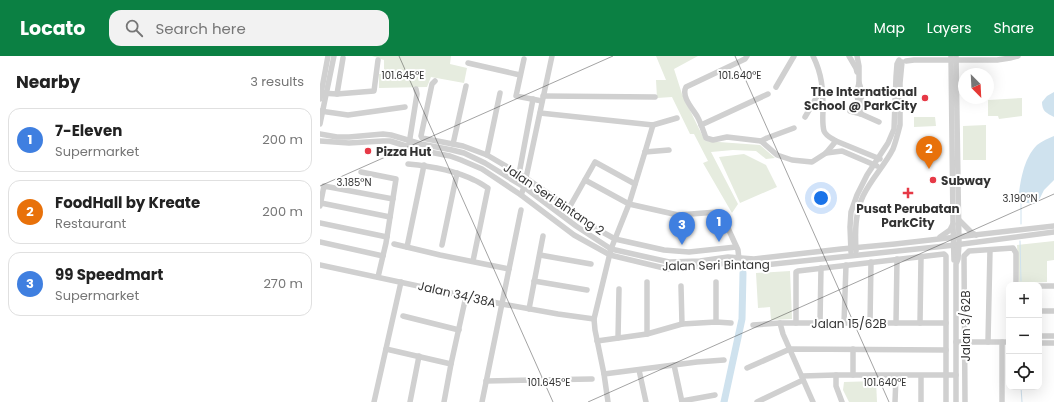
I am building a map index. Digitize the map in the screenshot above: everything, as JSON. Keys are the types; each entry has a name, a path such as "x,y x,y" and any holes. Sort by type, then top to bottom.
{"street":[{"path":"320,124 322,95 321,84 328,56"},
{"path":"322,95 334,56"},
{"path":"520,195 524,187 552,56"},
{"path":"748,56 745,59 684,89 688,101 706,138 713,140 727,137 761,141 777,155 792,160 812,162 826,153 836,141"},
{"path":"776,87 794,56"},
{"path":"813,56 819,71 822,88 824,131 836,141 878,158 883,164"},
{"path":"849,56 856,56 859,66 858,76"},
{"path":"849,56 856,68 858,76 858,103 861,106 861,114"},
{"path":"867,247 853,239 850,228 853,206 861,186 888,143 894,130 897,64 902,59 940,60 954,58 966,60 997,60 1018,56"},
{"path":"337,94 343,58"},
{"path":"954,58 959,220 956,237"},
{"path":"524,59 516,96 534,99 655,97"},
{"path":"854,255 853,239 860,202 866,189 893,149 900,125 900,83 902,59"},
{"path":"322,95 374,91 378,60"},
{"path":"940,60 954,70"},
{"path":"954,70 966,60"},
{"path":"468,63 520,75"},
{"name":"Jalan Seri Bintang 2","path":"435,81 432,84 421,137 464,146 487,155 526,178 569,208 588,224 615,239 664,250 689,252 736,247"},
{"path":"453,144 466,86"},
{"path":"805,117 822,88"},
{"path":"409,144 418,94 416,89"},
{"path":"487,155 500,93"},
{"path":"701,125 768,94"},
{"path":"520,174 534,99"},
{"path":"321,111 348,115 405,107"},
{"path":"850,111 879,122"},
{"path":"540,113 653,125 677,118"},
{"path":"955,124 953,224 956,237"},
{"path":"610,402 597,341 594,319 611,249 629,204 653,125"},
{"path":"761,141 794,128"},
{"path":"320,134 337,137 349,137 383,134 390,135 409,144"},
{"path":"320,141 349,143 390,141 409,144"},
{"name":"Jalan Seri Bintang","path":"409,144 464,153 485,163 524,187 576,226 611,249 669,262 728,258 754,260 1054,226"},
{"name":"Jalan Seri Bintang","path":"409,144 461,160 482,169 574,235 610,255 668,269 729,263 754,266 957,245 1054,232"},
{"path":"645,152 669,150"},
{"path":"857,156 860,150"},
{"path":"826,153 842,151 874,164 883,164"},
{"path":"569,208 595,162 635,184"},
{"path":"408,164 424,165 457,173 475,180 488,188 473,261"},
{"path":"407,247 424,165"},
{"path":"361,172 396,179 387,237 378,277"},
{"path":"442,245 457,173"},
{"path":"585,180 629,204 678,215 721,213 736,247 740,262 748,265"},
{"path":"390,217 320,205 324,186 393,199"},
{"path":"482,402 521,210"},
{"path":"959,220 976,235"},
{"path":"320,223 387,237"},
{"path":"936,239 946,234 953,224"},
{"path":"529,309 544,236"},
{"name":"Jalan 3/62B","path":"956,237 957,245 954,260 956,264 956,402"},
{"path":"841,250 853,239"},
{"path":"320,242 383,256"},
{"path":"394,244 509,269"},
{"path":"988,342 990,250 1013,248 1016,253 1016,282"},
{"name":"Jalan 3/62B","path":"965,402 964,256 968,251 990,250"},
{"name":"Jalan 3/62B","path":"921,257 944,254 946,256 946,402"},
{"path":"540,255 590,264"},
{"path":"796,323 796,272 800,270 921,257 920,323"},
{"path":"896,260 896,323"},
{"path":"870,323 871,262"},
{"name":"Jalan 34/38A","path":"320,264 502,304 594,319"},
{"path":"844,323 846,265"},
{"path":"820,268 820,323"},
{"path":"534,281 587,290"},
{"path":"374,402 401,282"},
{"path":"647,282 647,334"},
{"path":"716,282 716,322"},
{"path":"681,286 682,324"},
{"path":"1042,286 1054,286"},
{"path":"618,338 619,289"},
{"path":"444,402 466,296"},
{"path":"1042,311 1054,311"},
{"path":"403,316 459,330"},
{"path":"597,341 647,334 682,324 716,322 731,323"},
{"path":"780,323 783,334 813,402"},
{"name":"Jalan 15/62B","path":"753,325 780,323 946,323"},
{"path":"1042,336 1054,336"},
{"path":"956,342 1006,342"},
{"path":"1002,342 1002,402"},
{"path":"1042,343 1054,343"},
{"path":"386,348 452,364"},
{"path":"747,368 790,349 946,350"},
{"path":"853,349 853,375"},
{"path":"410,402 419,356"},
{"path":"604,374 724,360"},
{"path":"674,365 682,402 715,395"},
{"path":"639,370 646,402"},
{"path":"758,402 802,378 853,375 956,376"},
{"path":"836,376 836,386 842,402"},
{"path":"895,402 896,376"},
{"path":"920,376 921,402"},
{"path":"486,381 592,379"},
{"path":"772,395 775,402"}],"shaded area":[{"path":"372,56 451,56 450,64 467,68 464,83 431,77 427,87 379,88 379,74 384,74 384,60"},
{"path":"656,56 698,56 674,69 682,94 705,141 760,145 775,158 766,159 756,151 733,150 711,152 738,204 732,213 703,163 708,161 694,134 690,134 672,97 657,98 656,80 666,80"},
{"path":"1022,98 1022,116 999,119 998,116 988,116 988,104 994,104 994,100"},
{"path":"914,117 935,117 936,126 914,127"},
{"path":"986,125 986,160 963,160 963,126"},
{"path":"744,154 766,165 777,187 740,203 719,157"},
{"path":"1054,241 1054,260 1047,261 1047,282 1019,282 1017,245"},
{"path":"790,271 792,319 771,320 770,307 758,308 756,273"},
{"path":"876,381 877,402 849,402 843,390 844,382"}],"water":[{"path":"1054,92 1054,117 1045,111 1042,102 1047,96"},
{"path":"1054,136 1054,180 1044,190 1037,204 1018,202 1021,179 1028,157 1037,145"}],"waterway":[{"path":"1021,202 1021,224"},
{"path":"1020,241 1021,281"},
{"path":"724,402 742,319 743,273"},
{"path":"1021,390 1022,402"}],"place":[{"name":"The International School @ ParkCity","path":"925,98"},
{"name":"Pizza Hut","path":"368,151"},
{"name":"FoodHall by Kreate","path":"929,169"},
{"name":"Subway","path":"933,180"},
{"name":"Pusat Perubatan ParkCity","path":"908,193"},
{"name":"7-Eleven","path":"719,242"},
{"name":"99 Speedmart","path":"682,245"}]}
